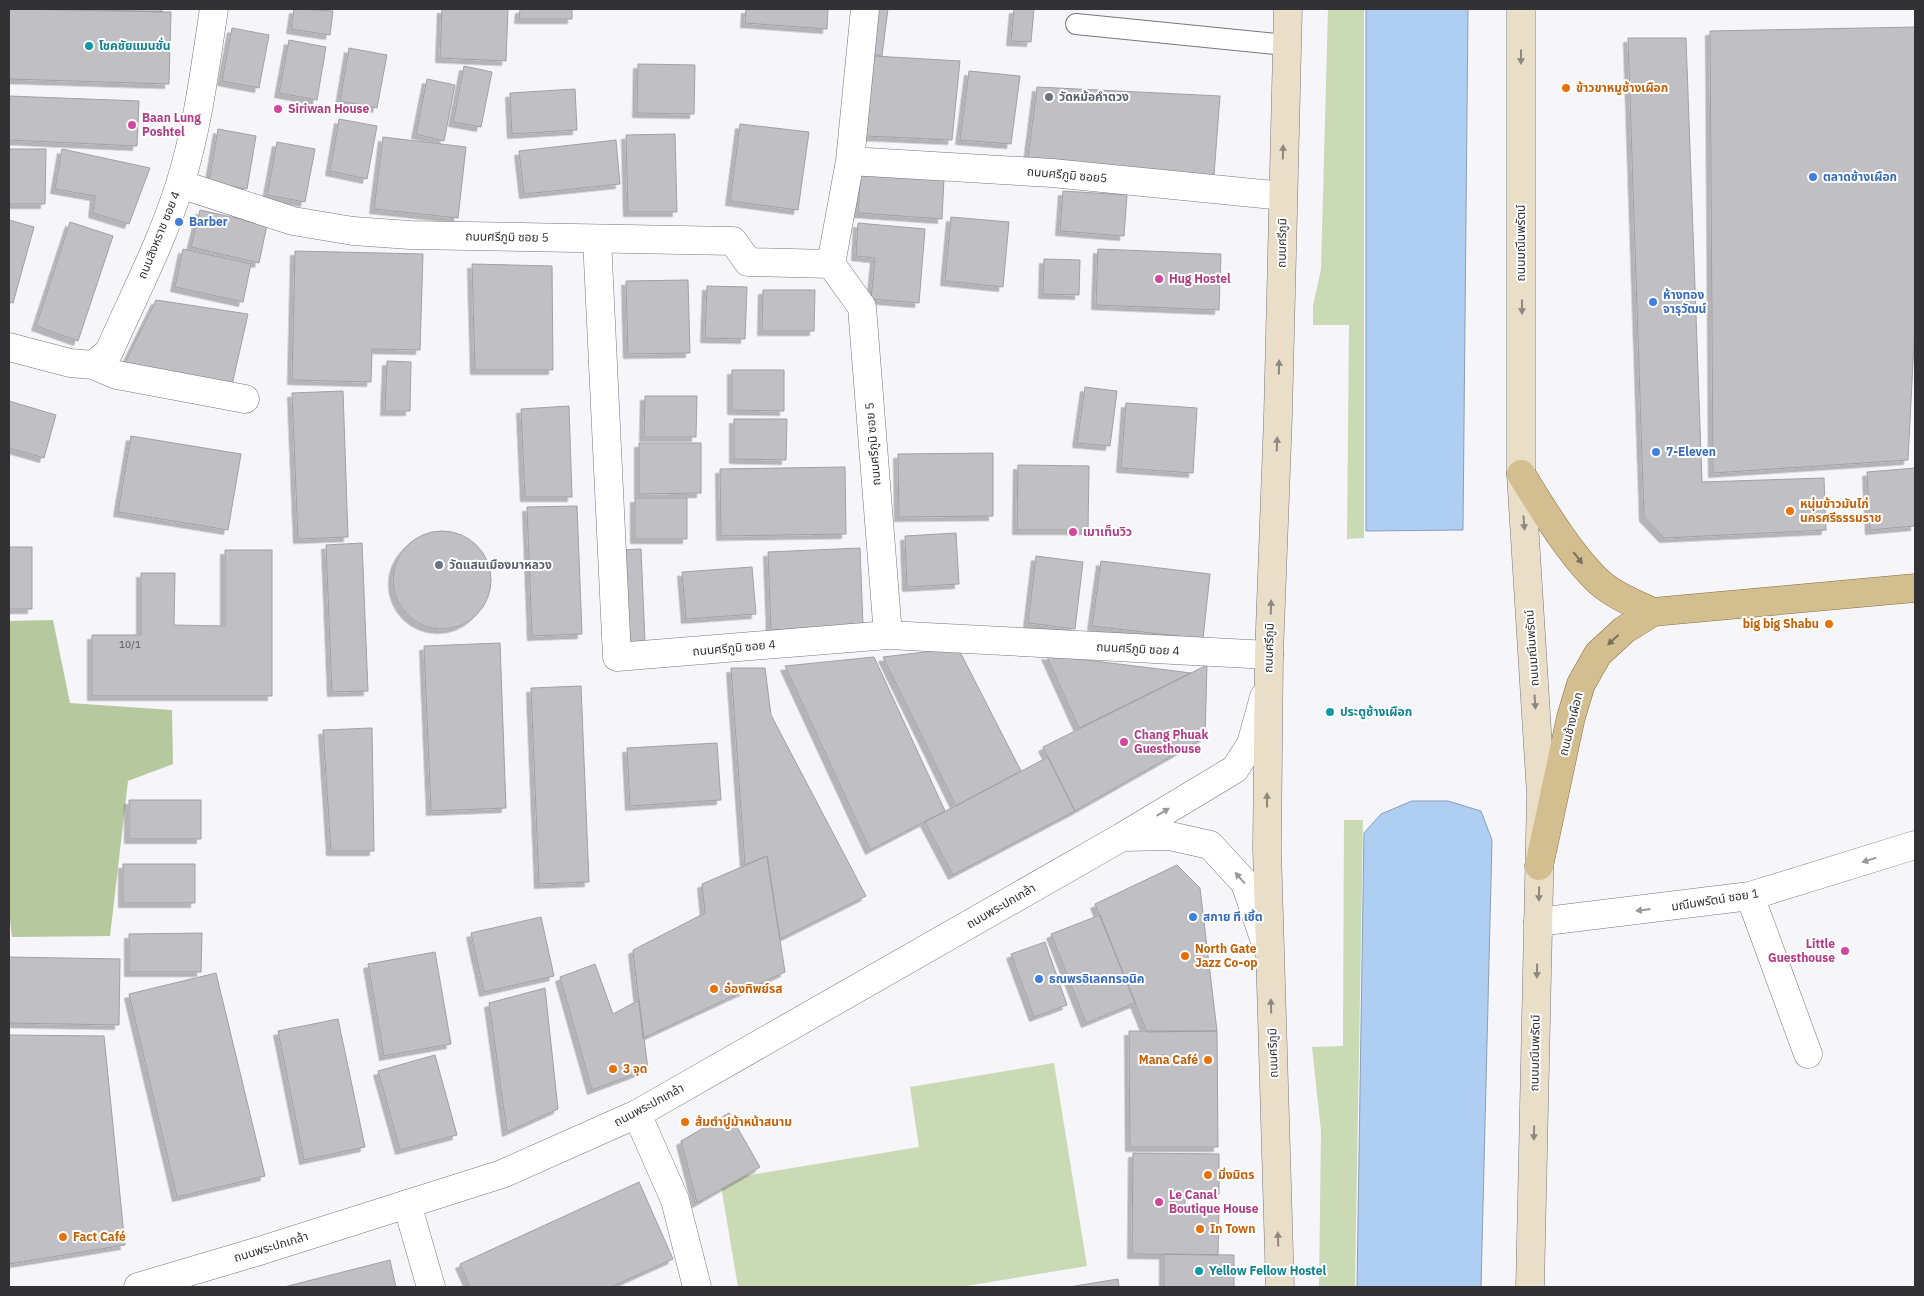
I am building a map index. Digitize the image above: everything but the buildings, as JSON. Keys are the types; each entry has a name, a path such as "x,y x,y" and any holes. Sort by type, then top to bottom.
{"main road":[{"name":"ถนนศรีภูมิ","path":"1280,1287 1267,849 1269,655 1278,416 1288,9"},
{"name":"ถนนมณีนพรัตน์","path":"1521,9 1521,474 1541,795 1530,1287"},
{"path":"1521,474 1558,533 1594,578 1621,597 1653,612"},
{"name":"ถนนช้างเผือก","path":"1539,866 1571,717 1581,684 1598,654 1624,630 1653,612 1915,588"}],"street":[{"name":"ถนนสิงหราช ซอย 4","path":"93,365 109,352 160,237 180,184 197,116 214,9"},
{"path":"831,264 850,161 865,9"},
{"name":"ถนนศรีภูมิ ซอย5","path":"850,161 1052,173 1283,196"},
{"name":"ถนนศรีภูมิ ซอย 5","path":"180,184 293,221 353,231 410,235 732,241 748,262 831,264 862,307 888,635"},
{"name":"ถนนศรีภูมิ ซอย 4","path":"596,239 617,657 888,635 1269,655"},
{"path":"9,347 70,363 93,365 116,375 245,399"},
{"name":"ถนนพระปกเกล้า","path":"138,1287 256,1252 502,1174 637,1114 1122,837 1235,769 1251,744 1263,702 1269,655"},
{"name":"ถนนพระปกเกล้า","path":"1122,837 1170,836 1210,845 1245,883 1270,956"},
{"name":"มณีนพรัตน์ ซอย 1","path":"1538,922 1750,896 1915,845"},
{"path":"1750,896 1808,1054"},
{"path":"637,1114 675,1200 697,1287"},
{"path":"407,1204 431,1287"}],"lane":[{"path":"1076,24 1286,45"}],"green space":[{"path":"1328,9 1364,9 1364,538 1347,539 1349,325 1313,325 1313,306 1321,269"},
{"path":"53,620 70,703 172,710 173,764 128,781 110,936 12,937 9,912 9,621"},
{"path":"1344,820 1363,820 1355,1287 1319,1287 1321,1131 1312,1047 1343,1046"},
{"path":"1054,1063 1087,1266 960,1287 738,1287 720,1180 919,1147 910,1087"}],"water":[{"path":"1366,9 1468,9 1463,530 1366,531"},
{"path":"1412,801 1448,801 1481,811 1492,840 1481,1287 1357,1287 1364,833 1381,814"}],"place":[{"name":"โชคชัยแมนชั่น","path":"89,46"},
{"name":"ข้าวขาหมูช้างเผือก","path":"1566,88"},
{"name":"วัดหม้อคำตวง","path":"1049,97"},
{"name":"Siriwan House","path":"278,109"},
{"name":"Baan Lung Poshtel","path":"132,125"},
{"name":"ตลาดช้างเผือก","path":"1813,177"},
{"name":"Barber","path":"179,222"},
{"name":"Hug Hostel","path":"1159,279"},
{"name":"ห้างทอง จารุวัฒน์","path":"1653,302"},
{"name":"7-Eleven","path":"1656,452"},
{"name":"หนุ่มข้าวมันไก่ นครศรีธรรมราช","path":"1790,511"},
{"name":"เมาเท็นวิว","path":"1073,532"},
{"name":"วัดแสนเมืองมาหลวง","path":"439,565"},
{"name":"big big Shabu","path":"1829,624"},
{"name":"ประตูช้างเผือก","path":"1330,712"},
{"name":"Chang Phuak Guesthouse","path":"1124,742"},
{"name":"สกาย ที เชิ้ต","path":"1193,917"},
{"name":"Little Guesthouse","path":"1845,951"},
{"name":"North Gate Jazz Co-op","path":"1185,956"},
{"name":"ธณพรอิเลคทรอนิค","path":"1039,979"},
{"name":"อ๋องทิพย์รส","path":"714,989"},
{"name":"Mana Café","path":"1208,1060"},
{"name":"3 จุด","path":"613,1069"},
{"name":"ส้มตำปูม้าหน้าสนาม","path":"685,1122"},
{"name":"มิ่งมิตร","path":"1208,1175"},
{"name":"Le Canal Boutique House","path":"1159,1202"},
{"name":"In Town","path":"1200,1229"},
{"name":"Fact Café","path":"63,1237"},
{"name":"Yellow Fellow Hostel","path":"1199,1271"}]}
